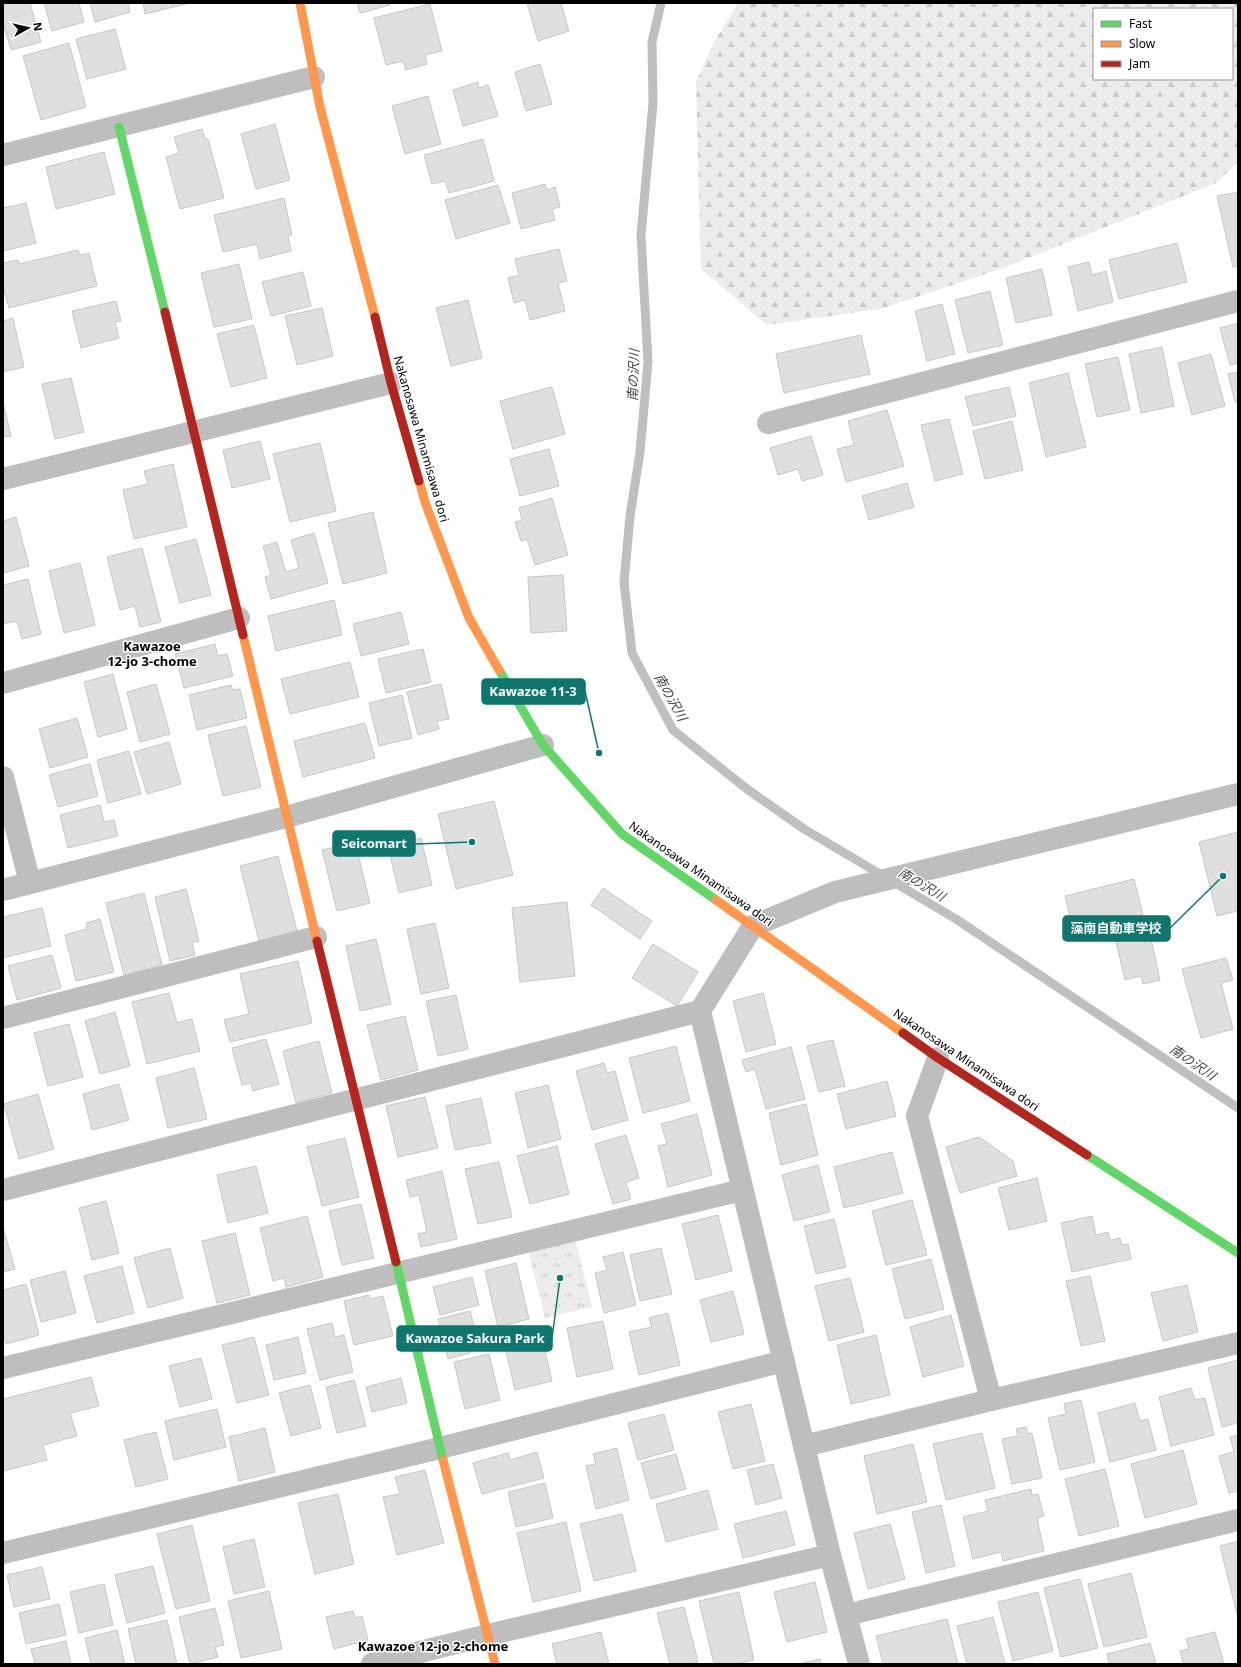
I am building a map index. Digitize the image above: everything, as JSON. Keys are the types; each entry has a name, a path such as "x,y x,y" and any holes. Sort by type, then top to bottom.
{"street":[{"name":"Nakanosawa Minamisawa dori","path":"300,3 320,107 366,279 391,384 426,505 469,618 543,745 622,834 938,1058 1238,1253"},
{"path":"3,155 314,77"},
{"path":"119,127 195,432 286,817 440,1448 495,1664"},
{"path":"768,423 1238,301"},
{"path":"3,479 391,384"},
{"path":"3,683 239,618"},
{"path":"3,890 286,817 543,745"},
{"path":"3,777 30,883"},
{"path":"3,1190 700,1011 753,926 835,892 939,868 1238,794"},
{"path":"3,1018 316,938"},
{"path":"700,1011 830,1556 859,1664"},
{"path":"938,1058 916,1116 991,1400"},
{"path":"3,1368 742,1190"},
{"path":"804,1446 991,1400 1238,1343"},
{"path":"3,1553 440,1448 784,1361"},
{"path":"846,1615 1238,1520"},
{"path":"372,1664 488,1635 830,1556"}],"green space":[{"path":"738,3 1238,3 1238,162 1216,183 1003,268 880,309 767,325 701,269 696,82 713,44"},
{"path":"575,1238 592,1307 545,1318 528,1250"}],"building":[{"path":"3,3 30,3 41,42 11,50 3,23"},
{"path":"44,3 79,3 84,22 52,31"},
{"path":"90,3 128,3 130,12 95,22"},
{"path":"143,3 190,3 145,14"},
{"path":"357,3 389,3 390,5 360,13"},
{"path":"527,3 561,3 569,31 538,41"},
{"path":"430,4 442,51 425,55 427,64 406,70 403,61 386,65 374,18"},
{"path":"115,29 126,69 87,79 76,39"},
{"path":"69,43 86,107 41,120 23,56"},
{"path":"540,64 552,104 526,111 515,72"},
{"path":"478,82 479,88 488,85 498,116 463,126 453,90"},
{"path":"428,96 441,144 405,154 392,106"},
{"path":"275,124 290,180 256,189 241,134"},
{"path":"202,129 205,139 208,139 224,198 180,209 166,157 179,153 174,137"},
{"path":"483,139 494,181 449,193 445,181 432,184 424,155"},
{"path":"104,152 115,194 56,209 46,167"},
{"path":"545,184 547,190 555,187 560,207 552,209 555,220 521,229 512,193"},
{"path":"498,185 510,223 456,239 445,200"},
{"path":"1238,192 1238,266 1233,267 1217,196"},
{"path":"284,198 292,235 288,236 291,251 260,259 257,244 223,252 214,215"},
{"path":"26,203 36,243 3,251 3,208"},
{"path":"1177,243 1187,282 1119,299 1109,260"},
{"path":"559,249 567,281 558,283 565,311 530,320 525,300 514,303 508,278 519,275 515,259"},
{"path":"78,250 80,255 89,253 97,286 9,308 3,287 3,263 18,260 19,264"},
{"path":"1089,262 1092,275 1106,271 1113,302 1078,311 1068,267"},
{"path":"239,264 252,319 214,327 201,273"},
{"path":"1042,269 1052,315 1016,323 1006,278"},
{"path":"303,272 311,306 271,316 262,282"},
{"path":"990,291 1003,345 968,353 955,300"},
{"path":"468,300 482,358 451,366 436,308"},
{"path":"116,301 121,321 115,322 119,338 81,348 72,311"},
{"path":"942,304 955,354 927,361 915,311"},
{"path":"322,308 333,356 297,365 285,316"},
{"path":"13,318 24,367 3,372 3,321"},
{"path":"1238,323 1238,363 1230,365 1220,328"},
{"path":"254,325 267,378 231,387 217,334"},
{"path":"861,335 870,374 784,393 776,354"},
{"path":"1162,347 1174,406 1141,413 1129,354"},
{"path":"1211,354 1225,406 1192,415 1178,363"},
{"path":"1118,357 1130,410 1097,417 1085,364"},
{"path":"1238,372 1238,402 1235,402 1228,374"},
{"path":"1068,373 1086,447 1046,457 1029,383"},
{"path":"71,378 84,432 55,439 42,384"},
{"path":"552,387 565,434 513,449 500,401"},
{"path":"1009,387 1016,416 973,426 965,397"},
{"path":"3,402 11,436 3,437"},
{"path":"887,410 904,466 846,482 837,449 854,445 848,421"},
{"path":"949,419 963,474 935,481 921,425"},
{"path":"1012,421 1023,470 985,479 973,431"},
{"path":"811,436 823,475 802,481 798,469 778,475 770,448"},
{"path":"260,441 270,479 232,488 223,450"},
{"path":"320,443 336,511 290,522 273,454"},
{"path":"549,449 559,486 520,496 510,459"},
{"path":"173,464 187,527 134,539 123,490 148,484 144,471"},
{"path":"907,483 914,507 869,520 862,496"},
{"path":"552,498 568,555 535,565 527,539 521,541 515,522 522,520 519,508"},
{"path":"373,512 387,573 343,584 328,523"},
{"path":"16,517 29,566 3,573 3,521"},
{"path":"314,533 328,583 271,599 265,577 271,575 263,546 277,542 286,572 299,568 291,540"},
{"path":"196,539 211,595 180,603 165,547"},
{"path":"142,548 161,622 140,627 135,606 120,610 107,557"},
{"path":"80,563 95,625 64,633 49,571"},
{"path":"563,575 567,631 531,633 528,577"},
{"path":"28,579 41,634 22,639 17,621 3,624 3,585"},
{"path":"334,600 342,635 276,651 268,616"},
{"path":"401,612 409,644 361,656 353,624"},
{"path":"215,644 218,656 227,654 233,676 184,688 175,654"},
{"path":"423,649 431,682 386,693 378,659"},
{"path":"350,662 359,697 290,714 281,679"},
{"path":"113,674 127,729 98,737 84,682"},
{"path":"156,684 170,734 140,742 127,692"},
{"path":"441,684 449,719 437,721 439,729 418,735 407,692"},
{"path":"231,685 233,690 240,689 247,718 197,730 189,695"},
{"path":"402,695 412,738 379,746 369,703"},
{"path":"77,718 88,757 50,768 39,729"},
{"path":"365,723 375,758 303,777 294,741"},
{"path":"246,726 261,787 223,796 208,735"},
{"path":"169,742 181,784 147,794 134,752"},
{"path":"129,751 141,794 108,803 97,760"},
{"path":"90,764 98,796 58,807 49,775"},
{"path":"494,801 513,875 456,889 438,814"},
{"path":"100,805 104,822 114,820 118,836 68,848 60,815"},
{"path":"1238,832 1238,911 1217,916 1199,842"},
{"path":"421,838 432,885 399,893 388,846"},
{"path":"355,842 370,903 337,911 322,850"},
{"path":"278,856 297,931 259,941 240,866"},
{"path":"1134,879 1143,915 1074,932 1065,896"},
{"path":"603,888 652,921 640,939 591,905"},
{"path":"186,889 199,941 192,943 195,955 170,961 155,897"},
{"path":"144,893 162,965 124,975 106,903"},
{"path":"567,902 575,976 520,982 512,908"},
{"path":"42,908 51,946 3,958 3,917"},
{"path":"100,919 114,972 76,981 65,935 87,929 86,923"},
{"path":"435,923 449,988 421,994 407,929"},
{"path":"1148,925 1160,980 1143,984 1141,976 1125,980 1114,933"},
{"path":"376,939 391,1004 360,1011 346,946"},
{"path":"653,944 698,972 677,1006 632,978"},
{"path":"52,955 61,988 17,1000 8,966"},
{"path":"1226,958 1233,980 1221,983 1233,1029 1201,1038 1182,969"},
{"path":"298,961 312,1023 230,1042 224,1020 249,1014 240,974"},
{"path":"169,993 177,1023 192,1019 200,1051 147,1064 132,1002"},
{"path":"763,993 776,1044 746,1052 733,1001"},
{"path":"456,995 468,1049 438,1056 426,1001"},
{"path":"115,1012 130,1066 100,1074 85,1021"},
{"path":"405,1016 418,1070 381,1080 367,1025"},
{"path":"69,1024 83,1077 48,1086 34,1033"},
{"path":"266,1039 279,1084 253,1091 251,1083 242,1085 232,1048"},
{"path":"833,1040 845,1086 819,1092 807,1046"},
{"path":"319,1041 332,1093 296,1103 283,1051"},
{"path":"676,1046 690,1101 643,1113 629,1058"},
{"path":"791,1047 805,1099 766,1109 755,1069 746,1072 742,1060"},
{"path":"604,1063 607,1073 615,1071 628,1120 592,1130 576,1071"},
{"path":"194,1068 207,1119 168,1128 156,1078"},
{"path":"887,1081 896,1116 846,1129 837,1094"},
{"path":"119,1084 129,1120 92,1130 83,1094"},
{"path":"548,1085 561,1139 528,1148 515,1093"},
{"path":"38,1094 54,1149 19,1159 4,1104"},
{"path":"425,1097 438,1148 398,1157 386,1106"},
{"path":"481,1098 491,1143 455,1150 446,1106"},
{"path":"806,1104 818,1155 781,1165 769,1113"},
{"path":"697,1114 712,1175 668,1187 658,1146 667,1144 661,1124"},
{"path":"626,1135 639,1178 626,1182 631,1199 613,1204 595,1144"},
{"path":"979,1137 1013,1161 1017,1176 960,1193 946,1147"},
{"path":"345,1138 359,1197 322,1206 307,1147"},
{"path":"557,1146 569,1194 530,1204 517,1156"},
{"path":"892,1152 903,1193 844,1208 834,1167"},
{"path":"499,1162 512,1217 478,1224 465,1169"},
{"path":"818,1165 830,1212 794,1221 782,1175"},
{"path":"256,1166 268,1213 228,1223 217,1175"},
{"path":"442,1171 457,1239 421,1247 418,1234 427,1232 419,1195 410,1197 406,1180"},
{"path":"1037,1178 1047,1221 1009,1230 998,1188"},
{"path":"912,1200 927,1255 886,1265 872,1211"},
{"path":"106,1201 119,1253 92,1260 79,1208"},
{"path":"361,1204 374,1258 342,1265 329,1211"},
{"path":"718,1215 732,1271 696,1280 682,1224"},
{"path":"307,1216 323,1277 286,1287 284,1278 273,1281 260,1228"},
{"path":"1092,1216 1096,1235 1108,1232 1110,1240 1120,1238 1122,1245 1128,1244 1131,1259 1072,1272 1061,1223"},
{"path":"834,1219 846,1267 816,1274 804,1226"},
{"path":"3,1227 15,1269 3,1272"},
{"path":"235,1233 250,1295 217,1303 202,1241"},
{"path":"170,1248 183,1298 148,1308 134,1258"},
{"path":"661,1248 672,1294 640,1301 630,1255"},
{"path":"623,1252 636,1305 604,1313 595,1273 607,1270 603,1257"},
{"path":"931,1259 944,1309 905,1319 892,1269"},
{"path":"516,1263 529,1319 498,1327 485,1271"},
{"path":"122,1266 134,1313 97,1323 84,1276"},
{"path":"65,1271 76,1313 41,1322 30,1280"},
{"path":"1090,1276 1105,1341 1081,1346 1066,1281"},
{"path":"472,1277 479,1305 440,1315 433,1287"},
{"path":"850,1278 864,1332 829,1341 815,1286"},
{"path":"26,1284 39,1335 6,1344 3,1332 3,1290"},
{"path":"1187,1285 1198,1332 1163,1341 1151,1293"},
{"path":"733,1291 744,1334 711,1342 700,1300"},
{"path":"369,1295 370,1299 383,1296 393,1336 354,1345 344,1301"},
{"path":"470,1311 478,1340 467,1343 470,1353 448,1359 438,1319"},
{"path":"668,1313 680,1365 639,1375 629,1332 652,1327 649,1318"},
{"path":"951,1315 964,1366 923,1377 910,1327"},
{"path":"603,1321 613,1369 577,1377 567,1328"},
{"path":"332,1323 335,1337 344,1335 353,1372 320,1380 307,1329"},
{"path":"540,1330 552,1381 515,1390 503,1339"},
{"path":"876,1335 890,1395 851,1404 837,1345"},
{"path":"254,1337 269,1395 237,1403 222,1345"},
{"path":"298,1337 306,1373 274,1380 266,1345"},
{"path":"489,1354 500,1400 465,1409 454,1362"},
{"path":"201,1358 212,1399 180,1407 169,1366"},
{"path":"1238,1360 1238,1423 1222,1427 1208,1368"},
{"path":"91,1377 99,1406 70,1413 77,1436 43,1445 47,1460 3,1471 3,1399"},
{"path":"401,1378 407,1403 372,1412 366,1387"},
{"path":"354,1380 366,1426 337,1433 326,1387"},
{"path":"310,1385 321,1428 291,1436 279,1393"},
{"path":"1191,1388 1195,1400 1205,1398 1214,1435 1171,1446 1159,1397"},
{"path":"1081,1400 1095,1462 1060,1470 1048,1418 1066,1414 1064,1404"},
{"path":"1135,1403 1140,1421 1148,1419 1156,1450 1110,1462 1098,1413"},
{"path":"751,1404 765,1461 733,1469 718,1412"},
{"path":"217,1409 226,1447 174,1460 165,1421"},
{"path":"664,1414 674,1450 638,1460 628,1423"},
{"path":"1026,1427 1028,1434 1032,1433 1042,1478 1012,1484 1002,1439 1018,1436 1016,1429"},
{"path":"265,1428 275,1472 239,1481 229,1437"},
{"path":"156,1432 168,1479 136,1487 124,1440"},
{"path":"982,1433 995,1488 946,1500 933,1444"},
{"path":"1238,1435 1238,1491 1229,1493 1219,1456 1234,1452 1230,1437"},
{"path":"913,1444 927,1502 877,1514 864,1456"},
{"path":"617,1448 629,1500 596,1509 586,1466 596,1464 593,1454"},
{"path":"1183,1450 1197,1504 1145,1518 1131,1464"},
{"path":"537,1452 544,1478 482,1494 473,1463 508,1453 510,1460"},
{"path":"676,1454 686,1489 651,1499 641,1463"},
{"path":"773,1464 782,1498 756,1505 747,1470"},
{"path":"1105,1469 1119,1526 1079,1536 1065,1479"},
{"path":"425,1470 444,1543 397,1555 383,1497 400,1494 395,1477"},
{"path":"545,1483 553,1518 516,1527 508,1492"},
{"path":"1031,1489 1032,1495 1038,1494 1044,1516 1037,1518 1044,1551 1003,1561 1001,1552 973,1559 963,1517 988,1511 985,1500"},
{"path":"708,1490 718,1529 666,1542 656,1504"},
{"path":"338,1494 354,1564 315,1574 298,1503"},
{"path":"941,1505 955,1566 926,1573 912,1512"},
{"path":"786,1511 795,1545 743,1558 734,1524"},
{"path":"622,1514 636,1571 594,1581 580,1524"},
{"path":"566,1522 581,1591 533,1602 517,1533"},
{"path":"890,1524 905,1579 868,1589 854,1533"},
{"path":"192,1525 210,1601 176,1609 157,1534"},
{"path":"254,1539 265,1587 234,1594 223,1547"},
{"path":"1238,1541 1238,1618 1220,1546"},
{"path":"153,1566 165,1613 127,1623 115,1575"},
{"path":"42,1567 50,1599 14,1607 7,1575"},
{"path":"1131,1573 1147,1637 1104,1647 1088,1584"},
{"path":"1080,1579 1098,1648 1061,1657 1044,1588"},
{"path":"815,1582 827,1632 787,1642 774,1592"},
{"path":"104,1584 113,1625 79,1633 70,1592"},
{"path":"269,1591 282,1649 241,1658 228,1601"},
{"path":"739,1592 754,1660 737,1664 714,1664 699,1601"},
{"path":"1038,1592 1053,1651 1013,1661 998,1602"},
{"path":"59,1604 66,1635 26,1644 19,1613"},
{"path":"684,1607 698,1662 691,1664 670,1664 657,1613"},
{"path":"215,1608 224,1645 215,1647 218,1657 190,1664 179,1617"},
{"path":"353,1611 355,1618 362,1616 368,1640 334,1649 326,1617"},
{"path":"993,1617 1005,1664 967,1664 957,1626"},
{"path":"947,1619 958,1664 883,1664 876,1636"},
{"path":"167,1620 177,1664 136,1664 128,1629"},
{"path":"117,1630 125,1664 91,1664 85,1638"},
{"path":"601,1632 609,1664 557,1664 552,1644"},
{"path":"1215,1632 1224,1664 1183,1664 1180,1651 1189,1649 1186,1639"},
{"path":"66,1641 71,1664 35,1664 31,1649"},
{"path":"1150,1643 1156,1664 1109,1664 1107,1654"},
{"path":"820,1659 821,1664 799,1664"}],"waterway":[{"name":"南の沢川","path":"661,3 652,42 653,103 641,235 648,362 640,452 630,516 624,582 632,653 673,730 747,789 804,829 956,919 1238,1108"}],"traffic: fast":[{"path":"119,127 165,312"},
{"path":"499,670 543,745 622,834 716,900"},
{"path":"1087,1155 1238,1253"},
{"path":"396,1262 443,1460"}],"traffic: slow":[{"path":"300,3 320,107 375,317"},
{"path":"419,481 426,505 469,618 499,670"},
{"path":"243,635 317,941"},
{"path":"716,900 903,1033"},
{"path":"443,1460 495,1664"}],"traffic: jam":[{"path":"165,312 243,635"},
{"path":"375,317 391,383 419,481"},
{"path":"317,941 396,1262"},
{"path":"903,1033 938,1058 1087,1155"}],"place":[{"name":"Kawazoe 11-3","path":"599,753"},
{"name":"Seicomart","path":"472,842"},
{"name":"藻南自動車学校","path":"1223,876"},
{"name":"Kawazoe Sakura Park","path":"560,1278"}],"district":[{"name":"Kawazoe 12-jo 3-chome","path":"152,654"},
{"name":"Kawazoe 12-jo 2-chome","path":"433,1646"}]}
